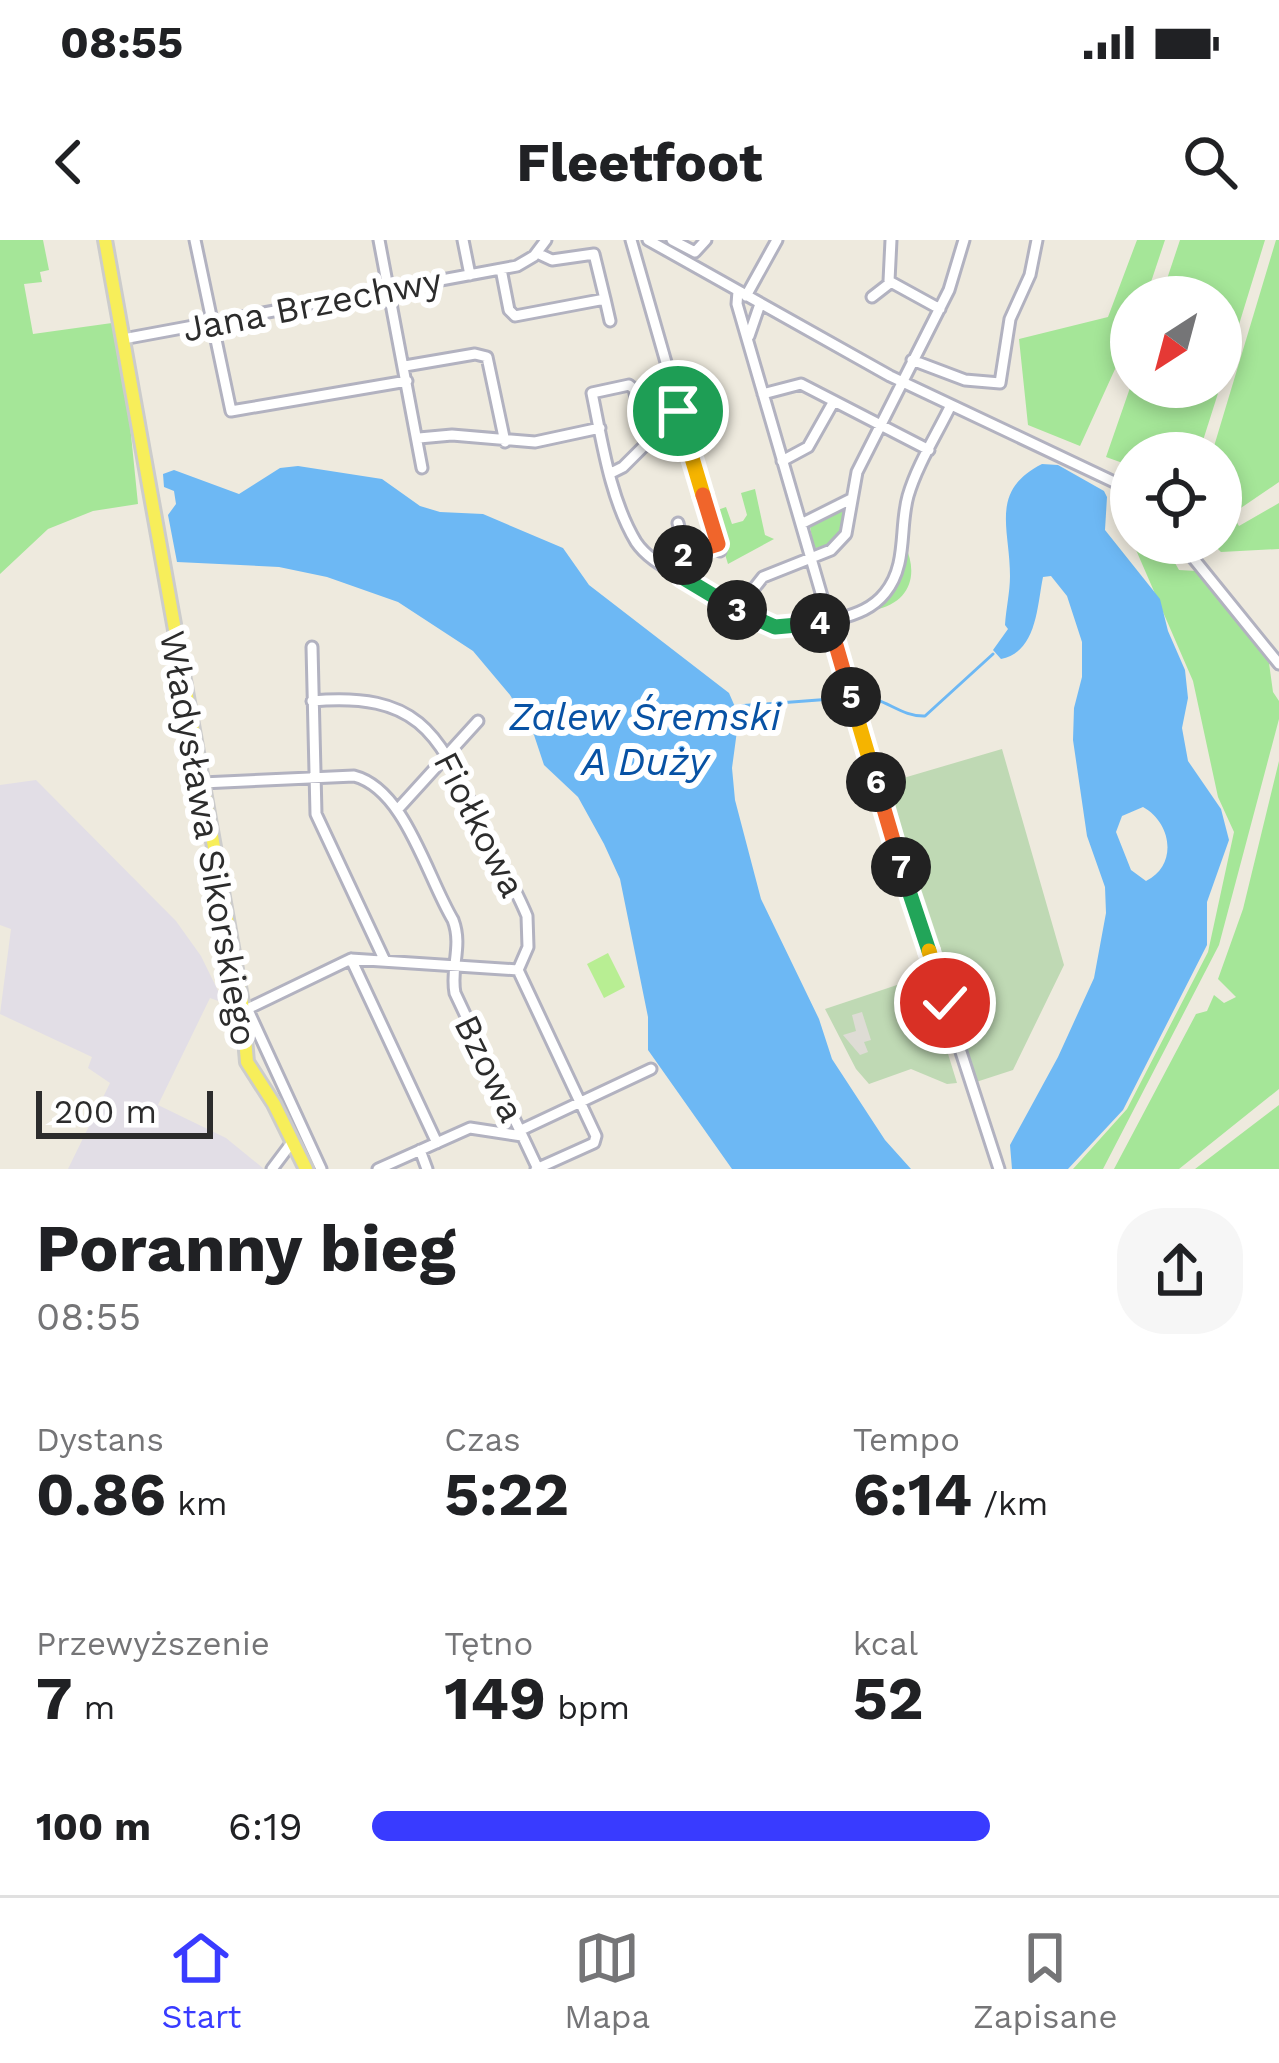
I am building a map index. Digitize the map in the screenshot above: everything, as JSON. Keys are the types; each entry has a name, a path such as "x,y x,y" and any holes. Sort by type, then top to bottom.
{"main road":[{"name":"Władysława Sikorskiego","path":"105,240 245,1010 247,1062 306,1169"}],"street":[{"path":"195,240 230,410 407,381"},
{"path":"380,240 422,468"},
{"path":"464,240 470,275"},
{"path":"537,254 546,240"},
{"path":"631,240 719,548 684,555 664,566"},
{"path":"648,240 902,382 1110,480"},
{"path":"672,240 695,252 706,240"},
{"path":"777,240 736,301 829,621 999,1169"},
{"path":"890,283 891,240"},
{"path":"737,610 763,578 831,550 844,538 857,472 940,309 960,263 964,240"},
{"path":"912,360 957,378 1000,383 1011,315 1029,279 1037,240"},
{"name":"Jana Brzechwy","path":"123,339 501,269 520,265 537,254 552,260 590,253 597,259 610,321"},
{"path":"501,269 514,316 605,298"},
{"path":"872,297 890,283"},
{"path":"890,283 940,309"},
{"path":"747,341 760,304"},
{"path":"405,366 475,354 487,357 505,442"},
{"path":"763,394 796,383 929,450"},
{"path":"611,472 646,445 632,386 592,393 611,472 636,541 664,566 737,610 781,628 829,621 868,608 892,584 908,495 951,405"},
{"path":"782,460 808,448 833,401"},
{"path":"419,438 452,435 505,442 550,441 600,428"},
{"path":"801,524 851,499"},
{"path":"678,523 685,567 682,577"},
{"path":"1198,564 1279,664"},
{"path":"312,646 316,814 384,959"},
{"name":"Fiołkowa","path":"311,701 386,704 418,722 441,743 527,916 528,947 518,970"},
{"path":"202,783 315,775 370,780 398,809 478,721"},
{"name":"Bzowa","path":"398,809 458,934 454,993 537,1169"},
{"path":"351,959 437,1143"},
{"path":"245,1010 351,959 518,970 596,1140 537,1169"},
{"name":"Władysława Sikorskiego","path":"245,1010 320,1169"},
{"path":"378,1169 470,1128 521,1133 651,1069"},
{"path":"272,1169 293,1141"},
{"path":"420,1150 428,1169"}],"shaded area":[{"path":"36,780 176,921 201,956 224,1003 210,998 158,1105 226,1138 264,1169 68,1169 110,1083 88,1068 92,1057 0,1014 11,929 0,925 0,785"},
{"path":"862,1012 871,1040 864,1042 868,1052 860,1055 843,1035 856,1031 852,1015"}],"green space":[{"path":"0,240 43,240 49,270 40,272 42,282 24,284 33,334 112,323 128,405 138,504 93,511 48,529 0,574"},
{"path":"1137,240 1165,240 1153,276 1123,276"},
{"path":"1180,240 1265,240 1242,315 1242,276 1168,276"},
{"path":"1279,240 1279,482 1242,507 1242,432 1218,432 1226,408 1242,408 1242,353"},
{"path":"1110,312 1110,380 1080,446 1028,425 1019,339 1108,317"},
{"path":"1123,408 1213,408 1206,432 1115,432"},
{"path":"755,489 765,535 774,539 728,564 712,512 726,507 732,524 743,521 747,515 741,493"},
{"path":"844,503 848,507 845,528 831,547 814,548 810,527"},
{"path":"1279,503 1279,549 1242,551 1242,524"},
{"path":"905,545 911,567 908,586 896,601 874,610 888,594"},
{"path":"1142,564 1176,564 1179,570 1197,571 1269,663 1279,719 1219,945 1103,1169 1073,1169 1127,1109 1208,952 1234,832 1218,797 1193,681"},
{"path":"1002,749 1064,965 1013,1070 973,1083 916,879 883,784"},
{"path":"1279,761 1279,1089 1179,1169 1114,1169 1196,1014 1207,1011 1214,995 1224,1003 1236,997 1218,979 1243,909"},
{"path":"608,953 625,987 604,998 587,964"},
{"path":"924,976 957,1083 947,1084 911,1069 869,1084 856,1069 825,1009"},
{"path":"1279,1105 1279,1169 1195,1169"}],"water":[{"path":"1042,464 1058,465 1104,491 1110,564 1132,564 1160,599 1185,670 1188,698 1182,728 1188,761 1221,809 1229,840 1207,902 1207,945 1123,1110 1068,1169 1012,1169 1010,1145 1094,978 1106,913 1105,887 1087,836 1073,740 1082,642 1067,596 1051,576 1043,577 1033,626 1022,647 1001,659 993,650 1008,629 1006,512 1015,486","holes":["1143,807 1160,823 1167,855 1146,881 1131,870 1116,832 1122,816"]},
{"name":"Zalew Śremski A Duży","path":"298,466 382,479 420,506 483,514 563,548 589,585 729,693 739,716 732,768 735,800 761,899 819,1019 832,1059 885,1140 911,1169 732,1169 648,1050 648,1017 620,879 604,844 578,797 544,765 534,735 510,695 473,651 398,602 327,577 279,567 177,562 168,515 176,504 174,491 164,487 163,474 174,470 239,494 280,468"}],"waterway":[{"path":"859,697 925,716 993,654"},
{"path":"737,706 845,698"}],"route":[{"path":"678,411 718,544 682,556 682,577 770,626 793,628 829,621 945,1003"}]}
